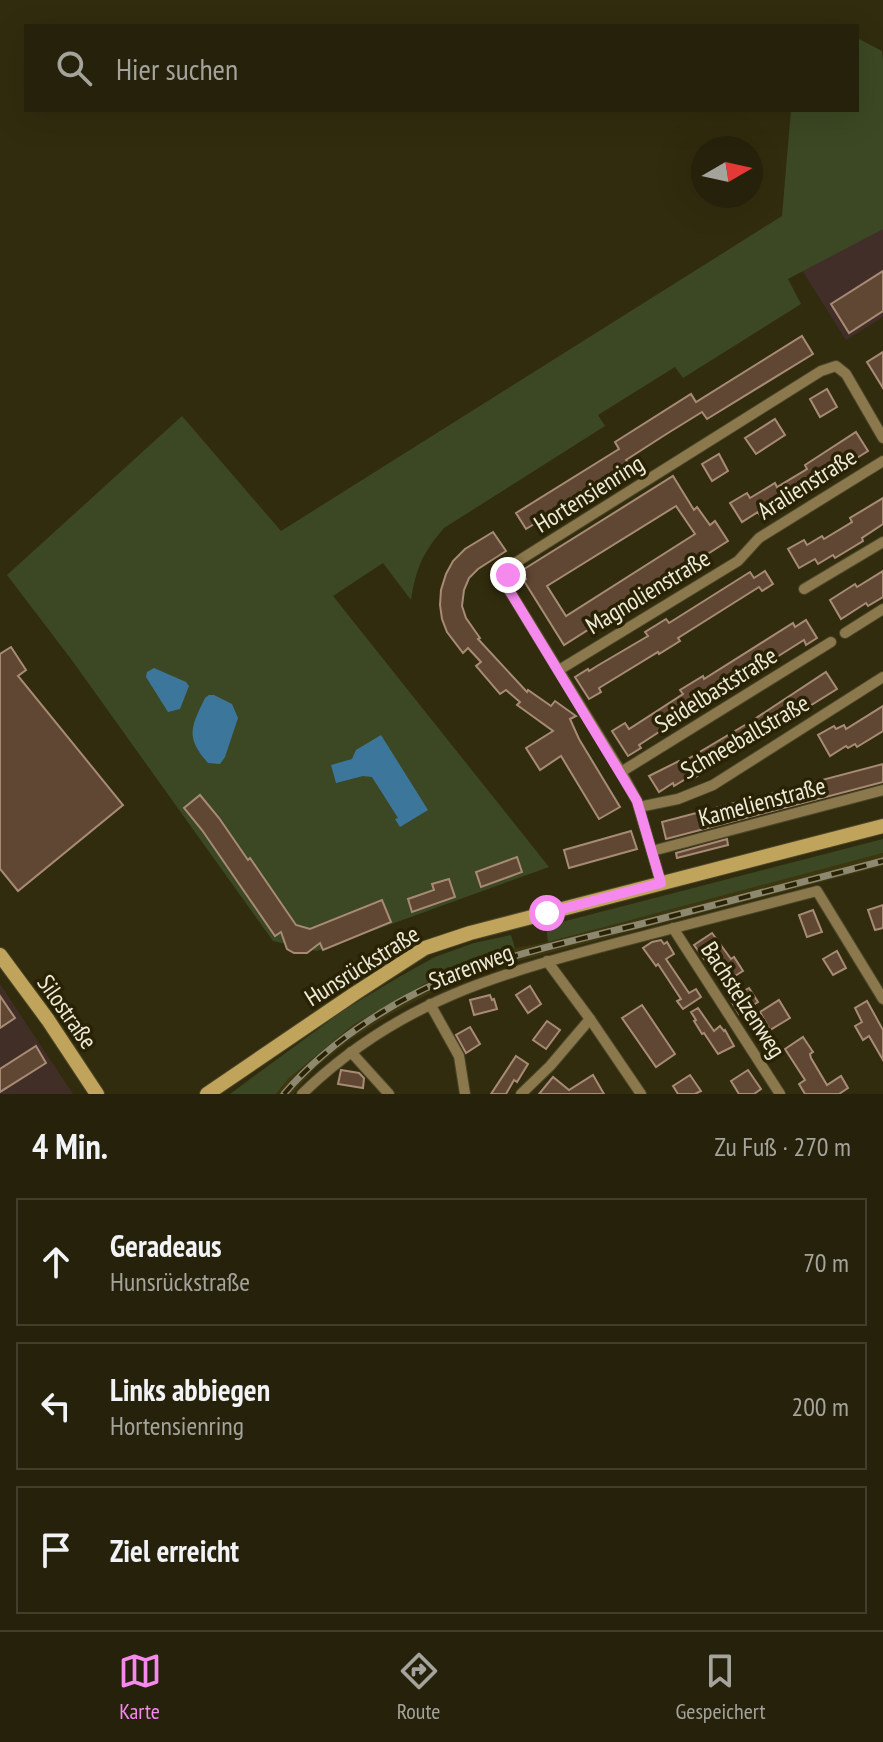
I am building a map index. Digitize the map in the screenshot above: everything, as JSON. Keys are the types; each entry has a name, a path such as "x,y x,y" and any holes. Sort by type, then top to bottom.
{"main road":[{"name":"Hunsrückstraße","path":"207,1094 425,948 470,933 883,826"},
{"name":"Silostraße","path":"0,955 97,1094"}],"street":[{"name":"Hortensienring","path":"661,883 639,807 621,772 509,590 508,575 515,563 821,371 836,366 846,374 883,438"},
{"name":"Aralienstraße","path":"753,543 883,461"},
{"path":"804,589 883,542"},
{"name":"Magnolienstraße","path":"559,670 738,561 753,543"},
{"path":"845,633 883,609"},
{"name":"Seidelbaststraße","path":"621,772 831,642"},
{"name":"Schneeballstraße","path":"639,807 678,799 713,785 883,677"},
{"name":"Kamelienstraße","path":"652,851 883,790"},
{"name":"Starenweg","path":"302,1094 320,1076 385,1028 480,982 547,961 817,891 883,999"},
{"name":"Bachstelzenweg","path":"673,928 780,1094"},
{"path":"547,961 641,1094"},
{"path":"430,1004 459,1056 465,1094"},
{"path":"521,1094 590,1019"},
{"path":"351,1052 389,1094"}],"shaded area":[{"path":"883,222 883,317 846,340 802,270"},
{"path":"883,853 883,866 518,961 472,976 430,993 389,1015 315,1068 293,1094 276,1094 288,1079 353,1025 426,983 470,964 515,948 548,942"},
{"path":"0,984 45,1052 73,1094 0,1094"}],"green space":[{"path":"859,39 882,51 883,229 788,279 801,304 683,378 675,367 598,415 605,426 444,528 422,561 411,600 383,563 333,596 549,867 317,951 273,941 7,575 182,416 281,531 782,216 791,112 859,112"},
{"path":"883,839 883,853 548,942 546,926"},
{"path":"511,935 515,948 426,983 353,1025 288,1079 276,1094 230,1094 344,1010 399,977 435,957 474,943"}],"water":[{"path":"154,668 189,686 180,709 168,712 146,677 147,672"},
{"path":"209,695 232,704 238,718 220,764 208,763 193,739 196,717"},
{"path":"381,735 428,810 400,827 395,819 398,818 372,777 363,776 336,783 331,765 352,759 356,750"}],"building":[{"path":"883,271 883,311 849,333 831,304"},
{"path":"802,336 813,354 707,419 702,412 626,460 630,466 526,529 516,513 619,449 615,442 691,394 696,402"},
{"path":"883,352 883,388 867,362"},
{"path":"827,389 837,407 820,417 810,399"},
{"path":"775,419 785,435 756,454 745,438"},
{"path":"856,432 868,451 817,483 819,487 788,505 786,501 761,517 758,512 742,522 730,503 747,493 750,498 775,483 777,487"},
{"path":"719,454 728,471 712,481 702,464"},
{"path":"673,476 694,510 697,507 710,525 715,521 728,541 564,645 524,581 526,579 521,571","holes":["676,506 695,534 566,616 547,586"]},
{"path":"883,498 883,524 862,538 863,541 835,558 833,555 818,564 815,559 799,568 788,549 804,540 807,545 822,536 824,539 852,522 850,518"},
{"path":"493,532 506,551 469,578 462,606 466,618 478,639 527,692 551,706 555,701 576,716 570,719 579,739 620,807 599,819 561,756 540,770 526,748 553,731 517,705 520,702 506,690 500,694 476,666 481,662 468,648 463,653 447,632 442,619 441,590 453,561 465,549"},
{"path":"765,571 773,584 762,591 759,587 678,638 680,641 599,688 601,692 589,699 575,677 648,636 645,632 666,619 669,623 750,572 754,578"},
{"path":"883,571 883,597 868,606 866,603 841,619 830,600"},
{"path":"806,620 817,638 806,645 804,640 715,696 717,700 695,714 693,710 639,745 641,748 628,756 612,731 625,723 629,729 683,694 680,690 703,676 704,679 793,623 795,627"},
{"path":"11,647 26,670 18,676 123,805 18,891 0,869 0,654"},
{"path":"826,672 837,689 691,780 689,777 674,786 673,783 659,792 649,776 679,761 681,763"},
{"path":"883,706 883,731 857,747 855,744 846,746 830,756 818,735 834,726 836,729 844,725 846,729"},
{"path":"883,764 883,782 666,839 662,822"},
{"path":"200,795 248,860 250,858 296,925 310,929 382,900 391,922 323,950 320,943 307,953 294,953 287,949 281,932 275,936 184,808"},
{"path":"631,831 637,849 569,868 564,850"},
{"path":"727,839 728,845 677,858 676,853"},
{"path":"517,857 522,872 481,887 476,872"},
{"path":"449,879 455,897 412,912 408,899 434,890 432,884"},
{"path":"883,905 883,928 875,930 868,910"},
{"path":"813,910 822,932 807,937 799,915"},
{"path":"712,933 743,971 722,984 694,945"},
{"path":"661,940 664,944 667,942 674,954 666,959 689,993 696,989 701,997 683,1009 677,1001 681,999 658,964 656,966 643,948"},
{"path":"837,951 846,968 833,975 823,959"},
{"path":"530,986 541,1004 528,1013 516,995"},
{"path":"749,988 758,1002 739,1014 730,999"},
{"path":"490,995 497,1009 474,1015 470,1000"},
{"path":"0,996 15,1018 0,1028"},
{"path":"779,1000 790,1018 770,1030 760,1012"},
{"path":"867,1001 883,1030 883,1060 869,1036 863,1040 855,1026 862,1022 855,1008"},
{"path":"642,1005 675,1054 656,1067 622,1018"},
{"path":"698,1008 714,1031 720,1026 725,1030 734,1046 718,1054 694,1021 691,1012"},
{"path":"547,1021 560,1030 546,1049 533,1040"},
{"path":"470,1027 480,1044 466,1053 456,1035"},
{"path":"803,1037 827,1085 841,1076 848,1088 839,1094 805,1094 799,1084 805,1080 785,1049"},
{"path":"36,1046 46,1063 0,1092 0,1069"},
{"path":"516,1056 528,1064 517,1082 514,1080 506,1094 491,1094"},
{"path":"341,1070 359,1073 364,1078 363,1088 338,1084"},
{"path":"748,1070 761,1089 754,1094 739,1094 731,1081"},
{"path":"593,1075 604,1094 539,1094 553,1077 569,1090"},
{"path":"690,1075 701,1091 678,1094 673,1086"}],"railway":[{"path":"284,1094 323,1055 369,1020 419,991 470,970 883,861"}],"route":[{"path":"508,575 509,590 637,801 661,883 547,913"}]}
